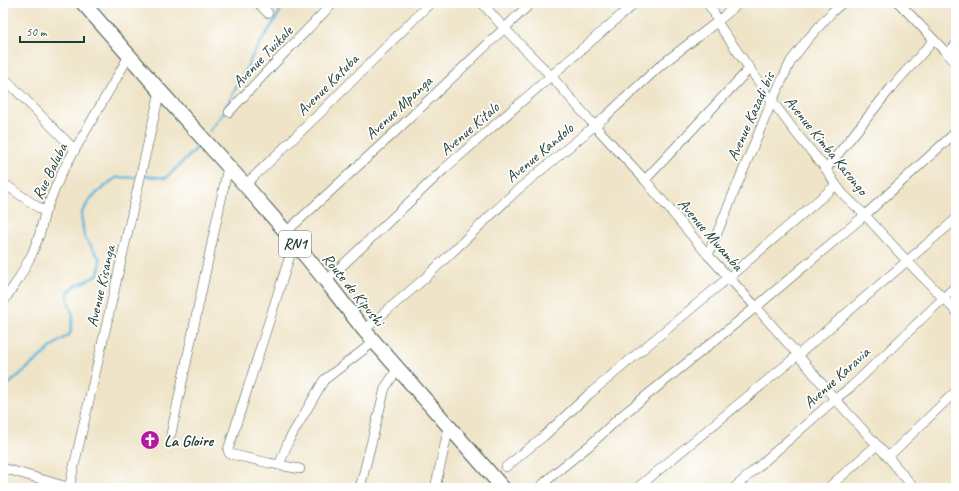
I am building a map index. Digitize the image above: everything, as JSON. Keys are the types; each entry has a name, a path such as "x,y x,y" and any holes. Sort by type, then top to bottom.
{"highway":[{"name":"Route de Kipushi","path":"83,3 245,185 326,281 364,330 503,488"}],"street":[{"path":"258,3 268,13"},
{"name":"Avenue Twikale","path":"229,112 334,3"},
{"name":"Avenue Katuba","path":"245,185 320,113 430,3"},
{"name":"Avenue Mwamba","path":"482,3 552,77 645,180 728,278 756,307 914,488"},
{"name":"Avenue Mpanga","path":"290,238 394,132 531,3"},
{"name":"Avenue Kitalo","path":"326,281 443,170 552,77 635,3"},
{"name":"Avenue Kimba Kasongo","path":"707,3 714,12 717,22 772,101 826,169 844,195 865,215 956,311"},
{"name":"Avenue Kandolo","path":"364,330 424,279 515,192 605,117 661,65 739,3"},
{"name":"Avenue Kazadi bis","path":"708,255 772,101 791,61 807,40 842,3"},
{"path":"899,3 956,63"},
{"path":"826,169 891,88 934,40"},
{"path":"948,54 956,44"},
{"name":"Rue Baluba","path":"3,302 6,290 32,254 40,233 45,212 62,172 129,56"},
{"path":"645,180 750,68"},
{"path":"3,77 75,150"},
{"name":"Avenue Kisanga","path":"3,468 70,488 160,91"},
{"path":"539,488 590,445 620,417 756,307 865,215 956,132"},
{"path":"171,434 228,166"},
{"path":"3,183 45,212"},
{"path":"506,467 544,436 588,395 836,185"},
{"path":"637,488 798,355 956,219"},
{"path":"290,238 228,452 230,454 300,469"},
{"name":"Avenue Karavia","path":"734,488 835,399 852,386 956,286"},
{"path":"279,465 289,440 324,380 375,341"},
{"path":"360,488 385,388 398,368"},
{"path":"888,457 956,391"},
{"path":"435,488 449,427"},
{"path":"828,488 877,446"},
{"path":"953,488 956,485"}],"waterway":[{"path":"210,131 223,113 254,53 277,17 284,3"},
{"path":"145,176 166,178 198,147"},
{"path":"3,389 54,345 70,334 73,317 68,301 68,292 75,286 98,274 100,266 100,259 84,236 81,214 91,198 115,178 135,177"}],"place":[{"name":"La Gloire","path":"150,440"}]}
